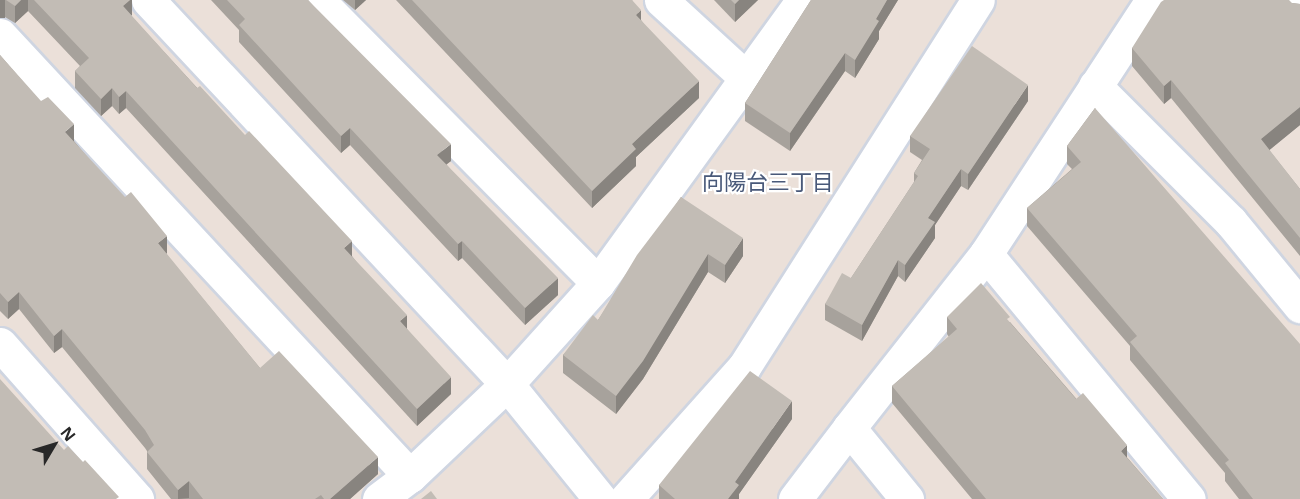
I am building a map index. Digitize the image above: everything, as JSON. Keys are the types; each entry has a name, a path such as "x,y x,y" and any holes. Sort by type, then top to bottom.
{"street":[{"path":"148,0 507,384 600,499"},
{"path":"318,0 598,283"},
{"path":"661,0 745,77"},
{"path":"379,499 410,476 507,384 598,283 803,0"},
{"path":"626,499 744,367 978,0"},
{"path":"795,499 986,254 1152,0"},
{"path":"1297,0 1300,4"},
{"path":"0,35 410,476"},
{"path":"1095,86 1231,222 1300,306"},
{"path":"986,254 1189,499"},
{"path":"0,344 137,499"},
{"path":"849,428 908,499"}],"building":[{"path":"6,0 21,0 15,6"},
{"path":"34,0 130,0 123,6 197,88 200,86 245,135 249,131 352,241 344,248 407,315 400,321 451,377 417,409 126,91 119,97 112,88 101,99 75,71 89,58"},
{"path":"227,0 308,0 451,144 437,155 558,278 525,308 462,241 458,244 350,128 341,136 239,25 245,19"},
{"path":"412,0 632,0 641,10 636,15 699,81 632,144 636,149 592,191"},
{"path":"811,0 887,0 876,19 879,21 855,60 845,53 790,133 745,103"},
{"path":"1164,0 1289,0 1300,4 1300,107 1261,139 1300,189 1300,238 1171,80 1164,86 1132,48"},
{"path":"972,46 1028,85 968,174 961,169 928,218 935,222 905,265 898,260 862,325 825,304 842,273 851,278 918,176 914,173 930,149 910,136"},
{"path":"0,55 41,101 48,97 74,124 65,132 125,197 131,192 167,236 158,243 260,368 279,351 378,457 330,499 324,499 321,495 315,499 203,499 189,481 178,490 147,452 154,445 145,430 62,329 54,336 19,292 8,302 0,293"},
{"path":"1095,108 1300,344 1300,499 1253,499 1225,463 1229,460 1130,342 1137,336 1027,208 1081,162 1067,146"},
{"path":"681,197 743,238 725,265 708,254 643,361 616,396 563,355 593,315 598,320 637,255"},
{"path":"981,283 1010,317 1007,319 1076,399 1083,393 1127,445 1121,451 1163,499 986,499 892,386 957,329 947,317"},
{"path":"750,371 792,401 735,482 739,485 728,499 675,499 659,485"},
{"path":"0,379 64,450 68,446 83,462 85,460 119,497 116,499 0,499"},
{"path":"431,491 437,499 421,499"}],"district":[{"name":"向陽台三丁目","path":"768,182"}]}
